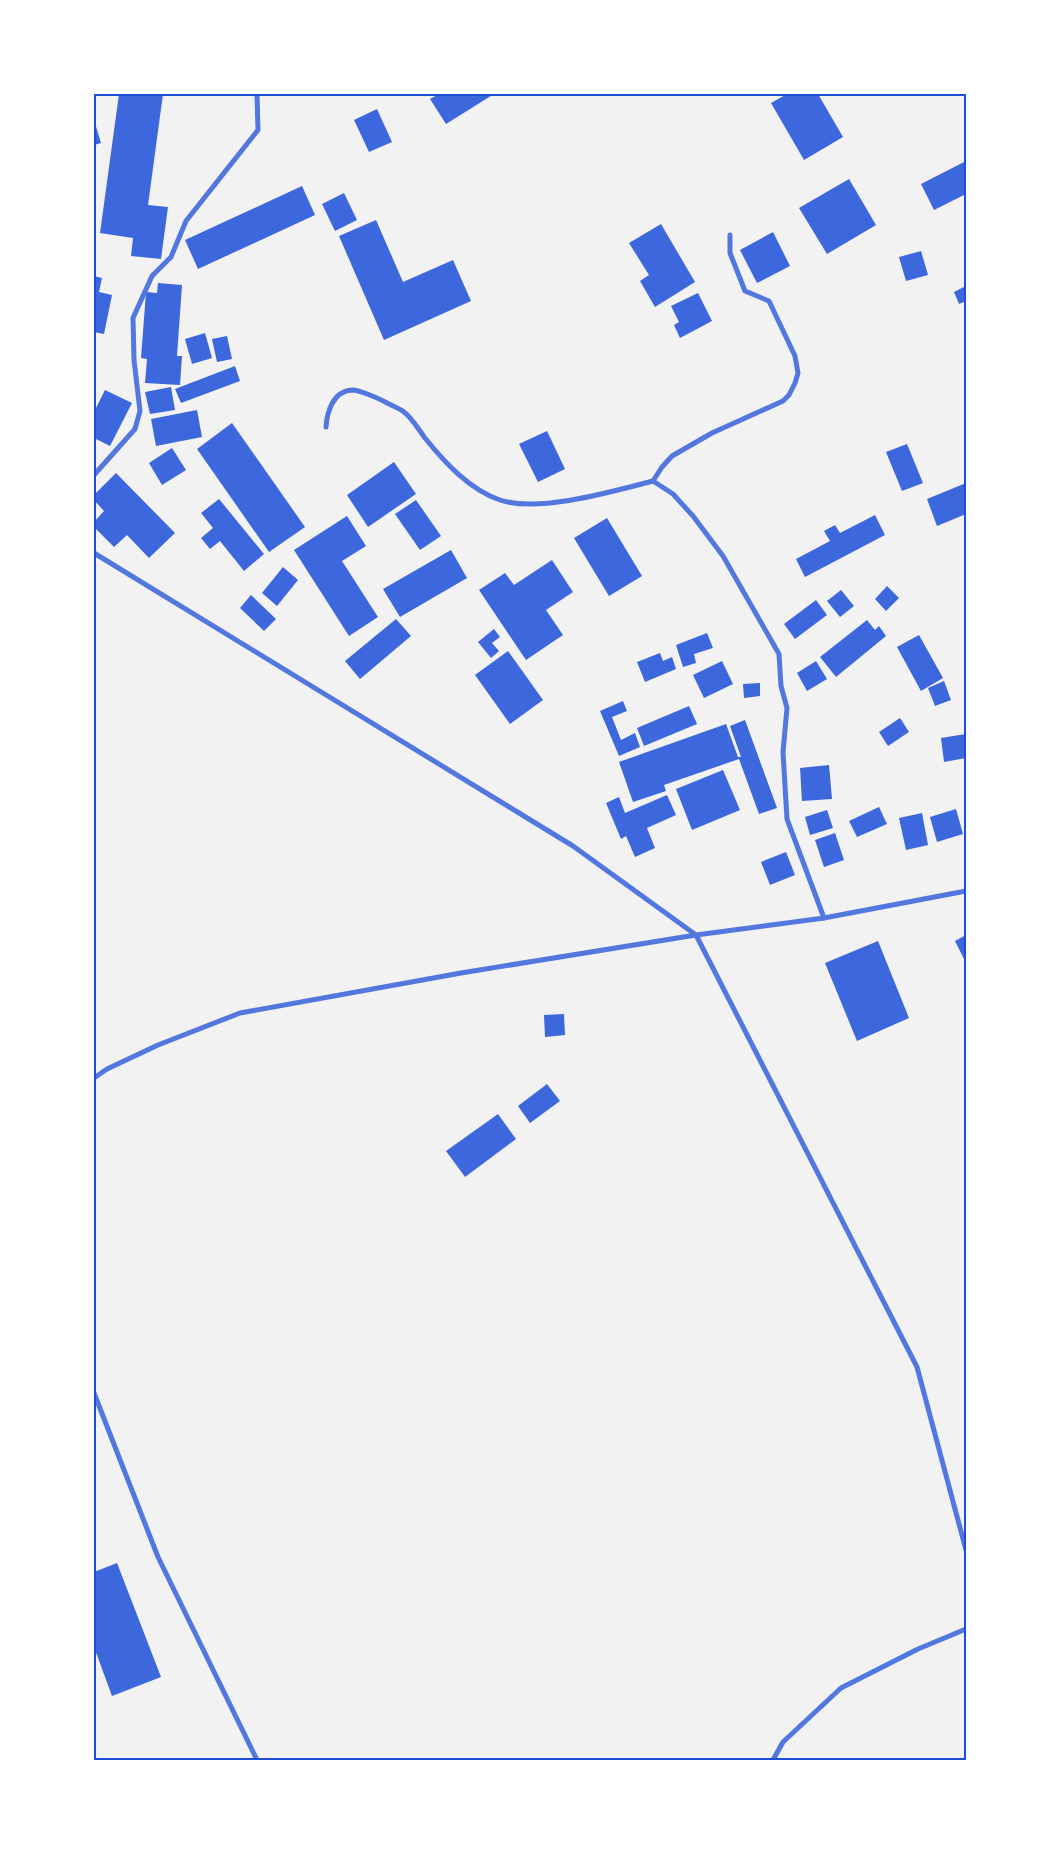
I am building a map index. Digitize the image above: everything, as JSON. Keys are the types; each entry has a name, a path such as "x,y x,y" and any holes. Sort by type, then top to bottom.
{"street":[{"path":"94,475 134,429 140,411 134,360 133,318 152,276 171,257 186,221 258,130 258,94"},
{"path":"326,427 327,415 339,395 352,390 378,398 404,412 440,456 474,487 501,500 530,504 566,502 653,481 672,456 712,433 783,401 789,395 795,383 798,373 795,356 769,301 745,291 730,253 730,235"},
{"path":"653,481 673,494 693,516 723,556 779,654 781,686 787,708 783,752 787,819 824,918"},
{"path":"94,553 573,846 696,935 916,1367 966,1550"},
{"path":"94,1078 108,1069 158,1045 240,1013 461,973 696,935 824,918 966,891"},
{"path":"94,1392 158,1557 257,1760"},
{"path":"773,1760 783,1742 841,1688 918,1649 966,1630"}],"building":[{"path":"119,94 163,94 148,205 168,207 161,259 131,256 133,238 100,233"},
{"path":"439,94 494,94 446,124 430,99"},
{"path":"787,94 818,94 843,137 804,160 771,103"},
{"path":"377,109 392,142 369,152 354,120"},
{"path":"94,120 101,143 94,145"},
{"path":"966,161 966,194 934,210 921,184"},
{"path":"849,179 876,225 827,254 799,208"},
{"path":"302,186 315,215 198,269 185,240"},
{"path":"344,193 357,220 335,231 322,204"},
{"path":"376,220 403,282 453,260 471,301 384,340 339,236"},
{"path":"661,224 695,282 655,307 640,281 649,275 629,243"},
{"path":"773,232 790,266 757,283 740,250"},
{"path":"921,251 928,275 906,281 899,257"},
{"path":"94,276 102,278 99,292 112,295 104,334 94,332"},
{"path":"158,283 182,285 177,356 182,356 180,385 145,383 147,359 141,358 146,292 157,293"},
{"path":"966,286 966,301 959,304 954,292"},
{"path":"698,293 712,321 680,338 674,325 679,322 671,306"},
{"path":"205,333 212,358 192,364 185,339"},
{"path":"227,336 232,359 217,362 212,339"},
{"path":"235,366 240,381 181,403 175,389"},
{"path":"171,387 175,410 150,414 145,392"},
{"path":"105,390 132,403 110,446 94,438 94,412"},
{"path":"197,410 202,437 156,446 151,419"},
{"path":"232,423 305,527 269,552 197,449"},
{"path":"547,431 565,469 538,482 519,444"},
{"path":"907,444 923,483 902,491 886,452"},
{"path":"172,448 186,470 162,485 149,463"},
{"path":"394,462 416,494 368,527 347,495"},
{"path":"116,473 175,533 149,558 127,535 114,547 94,527 94,522 104,511 94,500 94,495"},
{"path":"966,483 966,514 937,526 927,499"},
{"path":"219,499 264,554 244,571 220,541 210,549 201,538 213,528 201,513"},
{"path":"416,500 441,536 420,550 395,514"},
{"path":"875,515 885,535 805,577 796,559 830,541 824,531 835,525 840,533"},
{"path":"347,516 366,546 342,561 378,617 349,636 294,550"},
{"path":"607,518 642,576 609,596 574,538"},
{"path":"451,550 467,578 400,617 383,589"},
{"path":"552,560 573,592 546,610 563,635 526,660 479,590 505,573 514,585"},
{"path":"283,567 298,580 277,606 262,593"},
{"path":"887,586 899,598 886,611 875,599"},
{"path":"841,590 854,606 840,617 827,601"},
{"path":"251,595 276,619 264,631 240,608"},
{"path":"816,600 827,615 795,639 784,624"},
{"path":"396,619 411,636 360,679 345,661"},
{"path":"867,620 875,630 879,626 886,636 836,677 820,657"},
{"path":"494,629 500,637 492,643 499,651 491,658 478,642"},
{"path":"707,633 713,648 694,654 696,663 683,667 676,645"},
{"path":"919,635 943,678 921,691 897,647"},
{"path":"508,651 543,700 510,724 475,675"},
{"path":"660,653 663,661 672,657 676,669 645,682 637,662"},
{"path":"722,661 733,684 704,698 693,675"},
{"path":"816,661 827,679 807,691 797,673"},
{"path":"944,681 951,700 935,706 928,688"},
{"path":"760,683 760,696 744,698 743,684"},
{"path":"623,701 627,711 612,717 621,740 635,733 640,747 619,756 600,711"},
{"path":"689,706 697,724 644,746 637,728"},
{"path":"900,718 909,732 888,746 879,732"},
{"path":"745,720 777,808 759,814 739,759 664,785 666,791 633,802 619,762 726,724 738,757 741,757 730,726"},
{"path":"966,734 966,758 944,762 941,738"},
{"path":"829,765 832,799 802,801 800,768"},
{"path":"723,770 740,810 692,830 676,789"},
{"path":"667,795 676,815 647,828 655,848 635,857 626,836 621,839 606,803 619,797 625,813"},
{"path":"879,807 887,824 857,837 849,821"},
{"path":"956,809 963,834 937,842 930,817"},
{"path":"827,810 833,828 810,835 805,817"},
{"path":"922,813 928,845 906,850 899,818"},
{"path":"835,833 844,860 824,867 815,840"},
{"path":"786,852 795,875 770,885 761,862"},
{"path":"966,935 966,963 955,941"},
{"path":"878,941 909,1018 857,1041 825,963"},
{"path":"564,1014 565,1035 545,1037 544,1015"},
{"path":"547,1084 560,1101 530,1123 518,1106"},
{"path":"498,1114 516,1139 465,1177 446,1151"},
{"path":"117,1563 161,1677 112,1696 94,1647 94,1572"}]}
